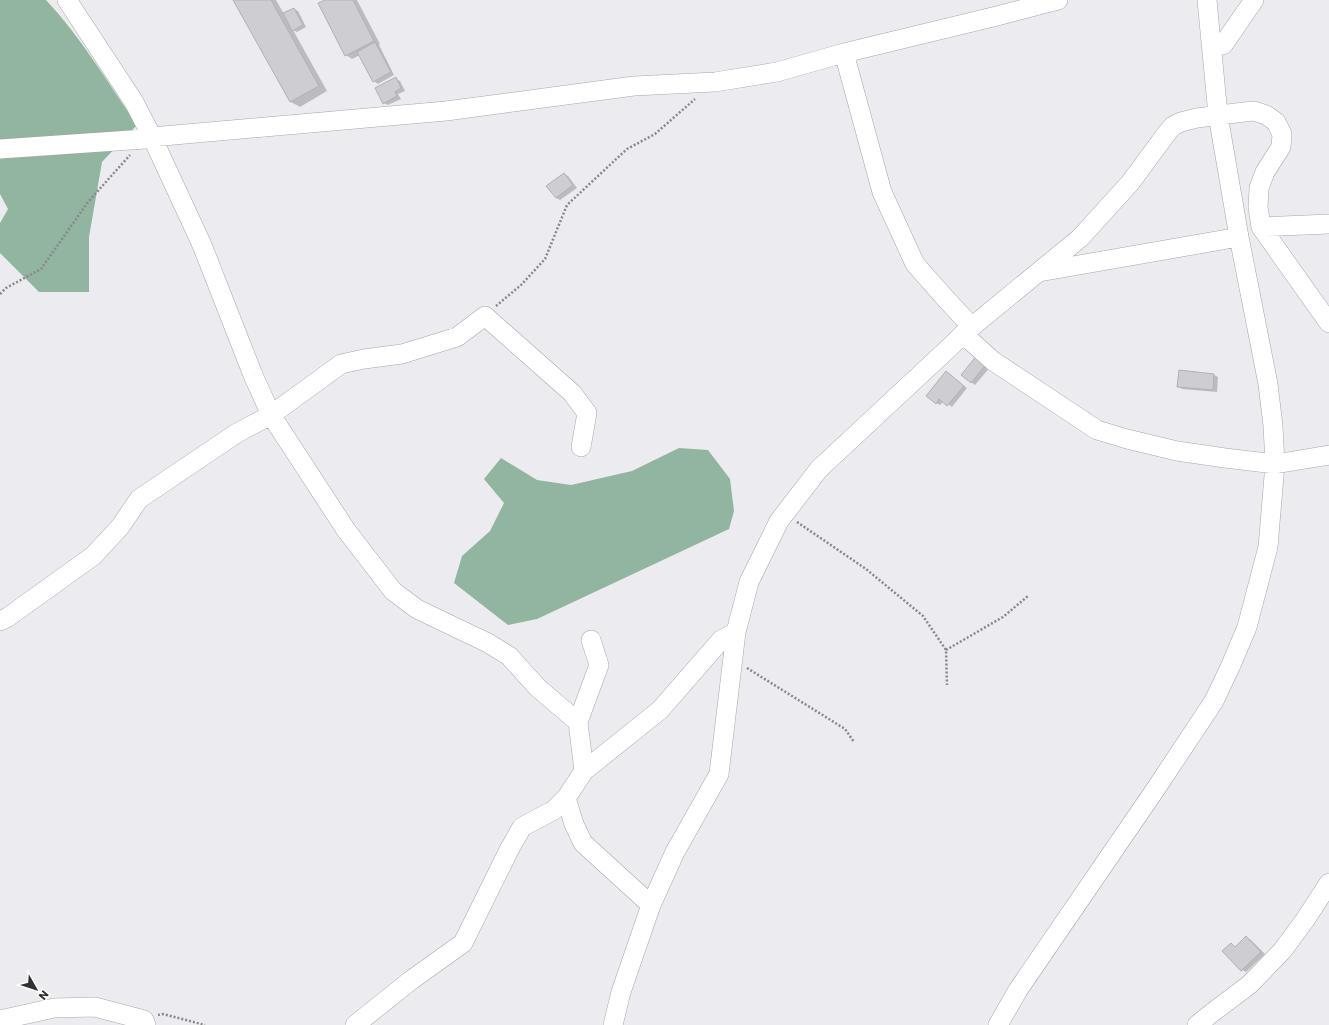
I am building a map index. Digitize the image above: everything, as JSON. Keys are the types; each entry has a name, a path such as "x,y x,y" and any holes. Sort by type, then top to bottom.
{"street":[{"path":"67,0 134,102 149,138 202,244 253,375 271,415 346,530 393,592 417,609 488,643 509,656 538,688 578,722"},
{"path":"0,149 149,138 446,111 634,86 715,82 777,72 1058,0"},
{"path":"998,1025 1018,990 1214,701 1247,627 1260,584 1268,547 1276,464 1273,426 1268,384 1239,237 1218,115 1207,0"},
{"path":"1222,45 1254,0"},
{"path":"844,54 882,192 915,264 945,298 967,331 993,361 1097,430 1127,439 1177,451 1276,464 1329,455"},
{"path":"613,1025 621,992 650,905 675,852 719,774 736,632 749,582 779,521 819,469 967,331 1085,232 1130,183 1173,126 1181,122 1218,115 1254,111 1266,115 1276,122 1282,134 1281,147 1265,172 1259,188 1258,207 1261,227 1329,323"},
{"path":"1261,227 1329,224"},
{"path":"1038,272 1239,237"},
{"path":"0,621 8,617 92,556 120,527 139,499 237,433 271,415 341,364 364,358 402,354 457,337 485,316 572,393 587,413 581,447"},
{"path":"355,1025 410,981 463,943 522,827 554,810 566,798 584,771 660,710 722,640 736,632"},
{"path":"584,771 578,722 598,664 591,640"},
{"path":"566,798 574,824 583,843 650,905"},
{"path":"1198,1025 1249,985 1282,951 1306,920 1329,883"},
{"path":"0,1020 54,1008 95,1007 145,1022"}],"path":[{"path":"485,316 521,285 545,259 567,205 626,148 655,134 697,98"},
{"path":"0,294 6,288 41,269 88,202 149,138"},
{"path":"784,514 866,568 923,616 946,650 947,685"},
{"path":"946,650 1003,617 1028,596"},
{"path":"733,659 845,728 854,742"},
{"path":"145,1022 163,1014 205,1025"}],"green space":[{"path":"0,0 46,0 83,45 137,125 102,162 89,237 89,292 39,292 0,253 0,223 8,209 0,194"},
{"path":"679,448 708,450 730,479 734,511 729,529 537,619 508,625 454,583 462,556 490,531 504,503 484,479 501,458 537,480 571,485 632,471"}],"building":[{"path":"233,0 271,0 319,86 290,102"},
{"path":"325,0 353,0 374,41 345,56 318,3"},
{"path":"294,8 303,25 292,31 283,13"},
{"path":"375,42 391,72 373,82 357,52"},
{"path":"396,77 401,88 395,92 397,96 383,104 375,88"},
{"path":"564,173 573,185 556,198 546,186"},
{"path":"978,354 988,362 971,383 961,375"},
{"path":"1179,370 1214,374 1213,390 1177,387"},
{"path":"946,371 964,386 947,406 939,399 936,404 926,396"},
{"path":"1246,936 1261,952 1241,971 1222,951 1231,943 1235,947"}]}
